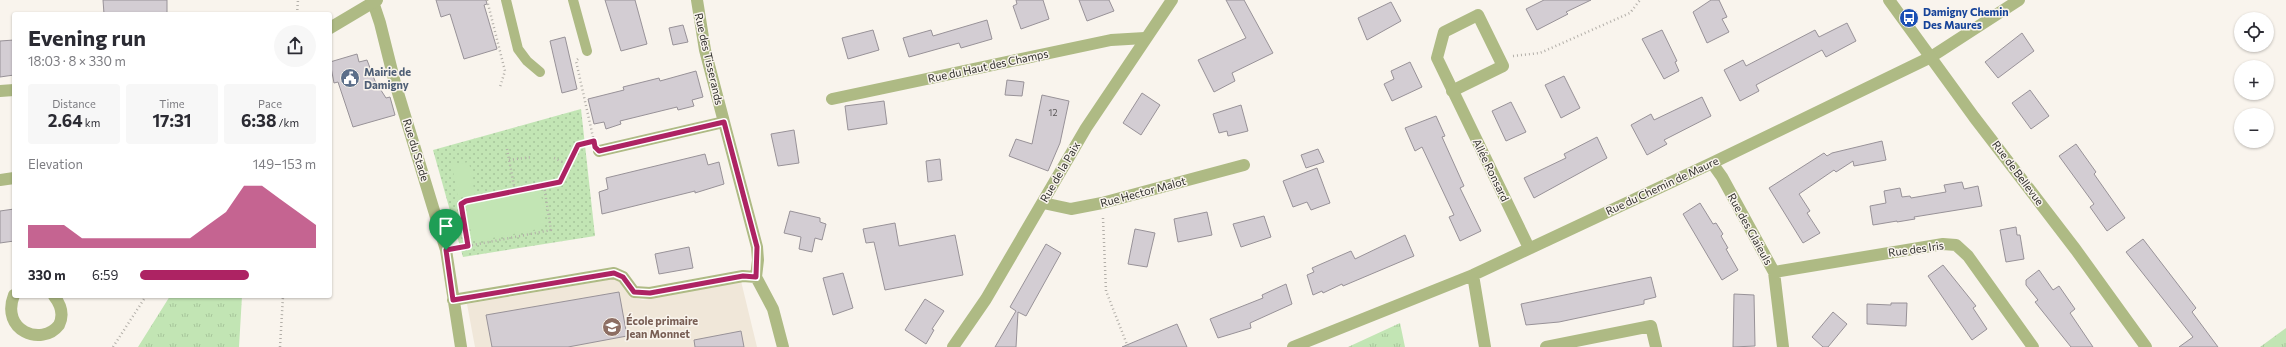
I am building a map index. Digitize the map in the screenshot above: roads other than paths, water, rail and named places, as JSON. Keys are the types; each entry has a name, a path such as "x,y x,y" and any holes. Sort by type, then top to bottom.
{"street":[{"name":"Rue des Tisserands","path":"697,0 705,50 757,247 756,277 773,309 783,347"},
{"name":"Rue de la Paix","path":"953,347 986,299 1086,128 1145,38 1172,0"},
{"name":"Rue de Bellevue","path":"1889,0 2076,250 2146,347"},
{"name":"Rue du Chemin de Maure","path":"1294,347 1473,275 1712,163 1931,57 2019,0"},
{"path":"332,27 375,1"},
{"name":"Rue du Stade","path":"375,1 395,83 446,250 461,347"},
{"name":"Allée Ronsard","path":"1452,91 1503,66 1478,15 1444,32 1437,58 1452,91 1529,248"},
{"name":"Rue du Haut des Champs","path":"832,99 1111,40 1145,38"},
{"path":"0,91 12,90"},
{"path":"599,151 724,122"},
{"name":"Rue des Glaïeuls","path":"1712,163 1722,177 1774,272 1783,347"},
{"name":"Rue Hector Malot","path":"1042,203 1071,209 1102,203 1244,165"},
{"path":"0,180 12,178"},
{"name":"Rue des Iris","path":"1774,272 1943,244 1956,245 1968,256 2033,347"},
{"path":"453,300 614,273 623,277 634,292 650,293 743,276 756,277"},
{"path":"1473,275 1485,347"},
{"path":"12,298 3,318 13,333 27,341 37,344 51,336 61,321 62,311 55,298"},
{"path":"1546,347 1652,326 1656,347"}],"lane":[{"path":"506,0 518,49 527,61 540,72"},
{"path":"573,0 587,51"}],"place":[{"name":"Damigny Chemin Des Maures","path":"1909,18"},
{"name":"Mairie de Damigny","path":"350,78"},
{"name":"École primaire Jean Monnet","path":"612,327"}]}
